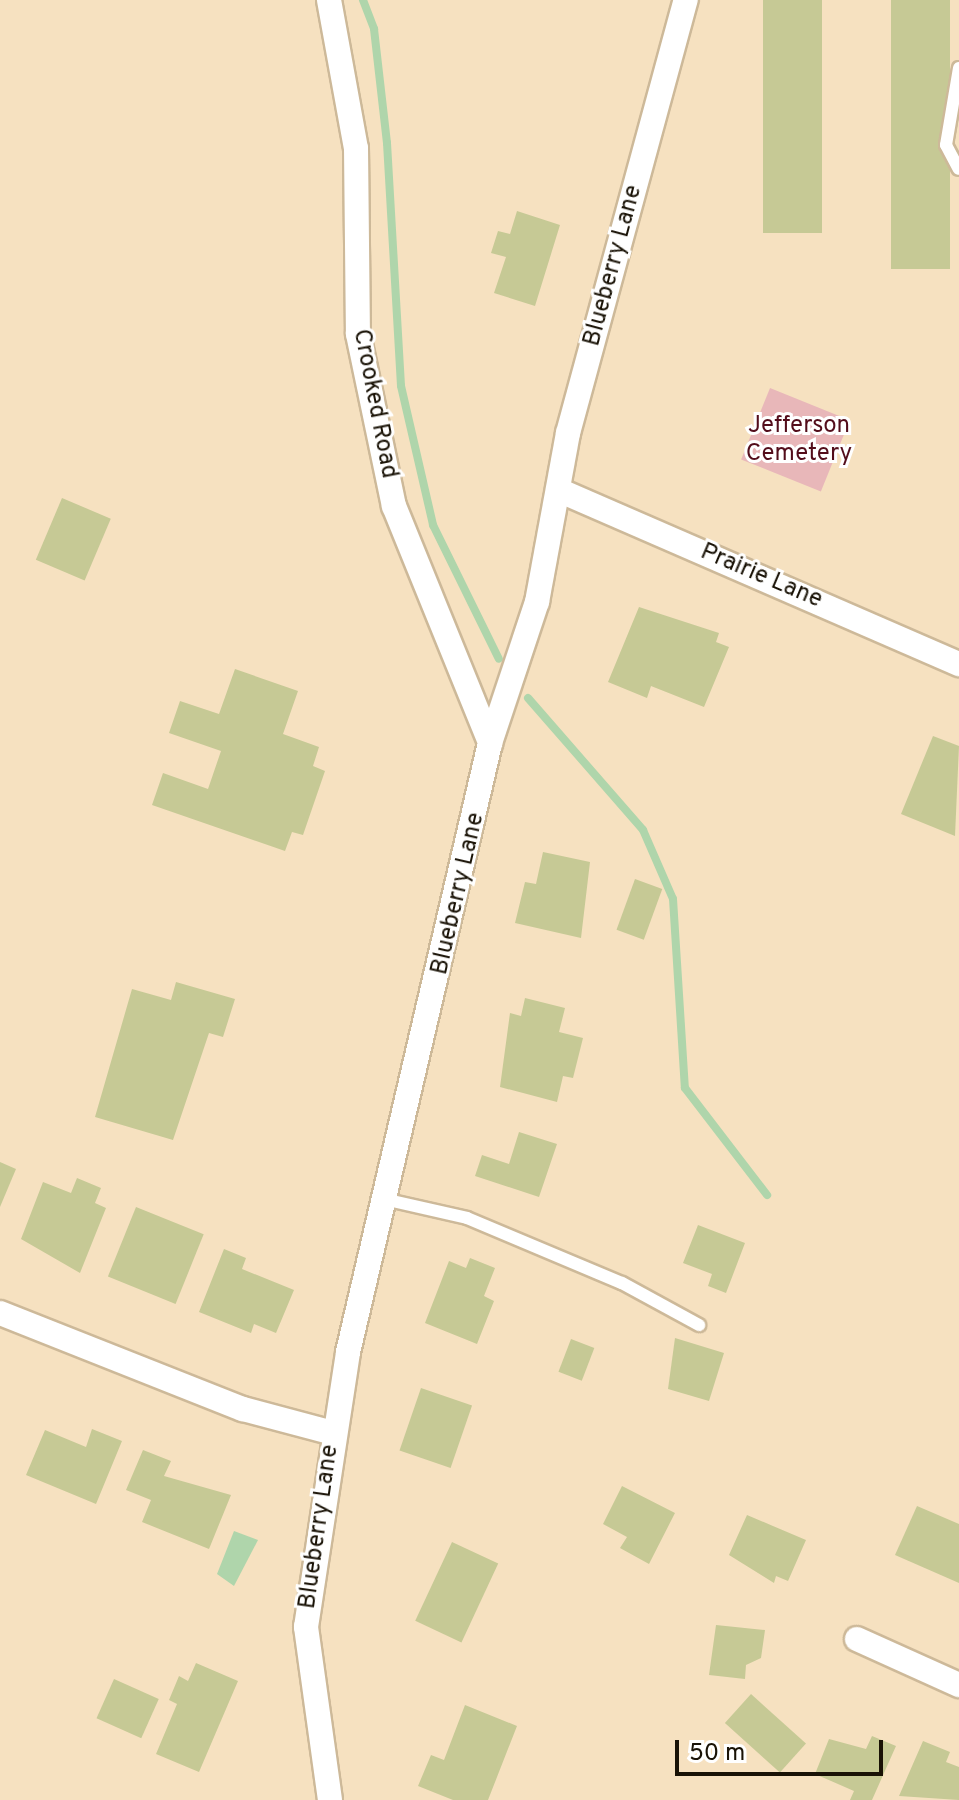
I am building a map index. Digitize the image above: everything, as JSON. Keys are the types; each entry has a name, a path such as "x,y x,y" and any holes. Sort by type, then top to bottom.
{"street":[{"name":"Crooked Road","path":"329,0 356,148 358,334 394,506 490,743"},
{"name":"Blueberry Lane","path":"330,1800 306,1627 333,1433 490,743 537,602 563,492 568,433 686,0"},
{"name":"Prairie Lane","path":"563,492 959,664"},
{"path":"0,1313 243,1409 333,1433"},
{"path":"857,1639 959,1685"}],"lane":[{"path":"959,68 946,145 959,169"},
{"path":"388,1200 495,1229 699,1325"}],"green space":[{"name":"Jefferson Cemetery","path":"770,388 850,420 821,492 741,459"}],"shaded area":[{"path":"234,1531 258,1540 234,1586 217,1574"}],"building":[{"path":"763,0 822,0 822,233 763,233"},
{"path":"891,0 950,0 950,269 891,269"},
{"path":"517,211 560,225 535,306 494,293 506,257 491,253 498,231 510,234"},
{"path":"62,498 111,519 85,580 36,560"},
{"path":"639,607 719,633 716,642 729,647 704,707 651,686 647,698 608,682"},
{"path":"235,669 298,691 283,734 319,747 313,766 325,771 303,835 292,832 285,851 152,805 163,773 208,789 221,751 169,733 180,701 219,714"},
{"path":"933,736 959,746 955,836 901,814"},
{"path":"543,852 590,862 581,938 515,923 525,882 536,884"},
{"path":"635,879 662,889 644,940 617,930"},
{"path":"176,982 235,999 223,1037 209,1033 173,1140 95,1117 132,989 171,1000"},
{"path":"525,998 565,1008 559,1032 583,1038 573,1078 563,1076 557,1102 500,1087 510,1013 521,1016"},
{"path":"519,1132 557,1144 539,1197 475,1176 482,1155 509,1164"},
{"path":"0,1162 16,1169 0,1207"},
{"path":"77,1178 101,1188 95,1203 106,1208 80,1273 21,1239 43,1182 71,1193"},
{"path":"136,1207 204,1234 176,1304 108,1277"},
{"path":"698,1225 745,1243 726,1293 708,1286 712,1274 683,1263"},
{"path":"224,1249 246,1258 242,1269 294,1290 276,1333 254,1324 251,1333 199,1312"},
{"path":"470,1258 495,1268 484,1296 494,1301 477,1344 425,1323 449,1261 466,1268"},
{"path":"675,1338 724,1353 709,1401 668,1389"},
{"path":"571,1339 594,1348 582,1381 558,1372"},
{"path":"421,1388 472,1406 451,1468 400,1450"},
{"path":"92,1429 122,1441 96,1504 26,1475 45,1430 86,1447"},
{"path":"143,1450 171,1461 164,1476 231,1495 209,1549 142,1522 151,1500 126,1490"},
{"path":"622,1486 675,1513 649,1564 620,1548 627,1537 603,1524"},
{"path":"917,1506 959,1524 959,1583 895,1555"},
{"path":"747,1515 806,1540 788,1581 776,1576 774,1583 729,1555"},
{"path":"452,1542 498,1564 461,1642 415,1621"},
{"path":"716,1625 765,1630 761,1658 746,1665 745,1679 709,1675"},
{"path":"196,1663 238,1681 199,1772 156,1754 177,1704 169,1700 179,1676 188,1681"},
{"path":"114,1679 159,1699 141,1738 97,1718"},
{"path":"751,1694 806,1744 780,1772 725,1723"},
{"path":"465,1705 517,1726 488,1800 453,1800 418,1786 431,1755 444,1760"},
{"path":"872,1736 896,1746 872,1800 850,1800 854,1791 815,1774 829,1739 866,1749"},
{"path":"923,1741 950,1752 946,1762 959,1767 959,1800 899,1796"}],"waterway":[{"path":"363,0 374,29 387,143 401,386 433,525 499,659"},
{"path":"528,698 643,830 673,899 685,1088 767,1195"}]}
